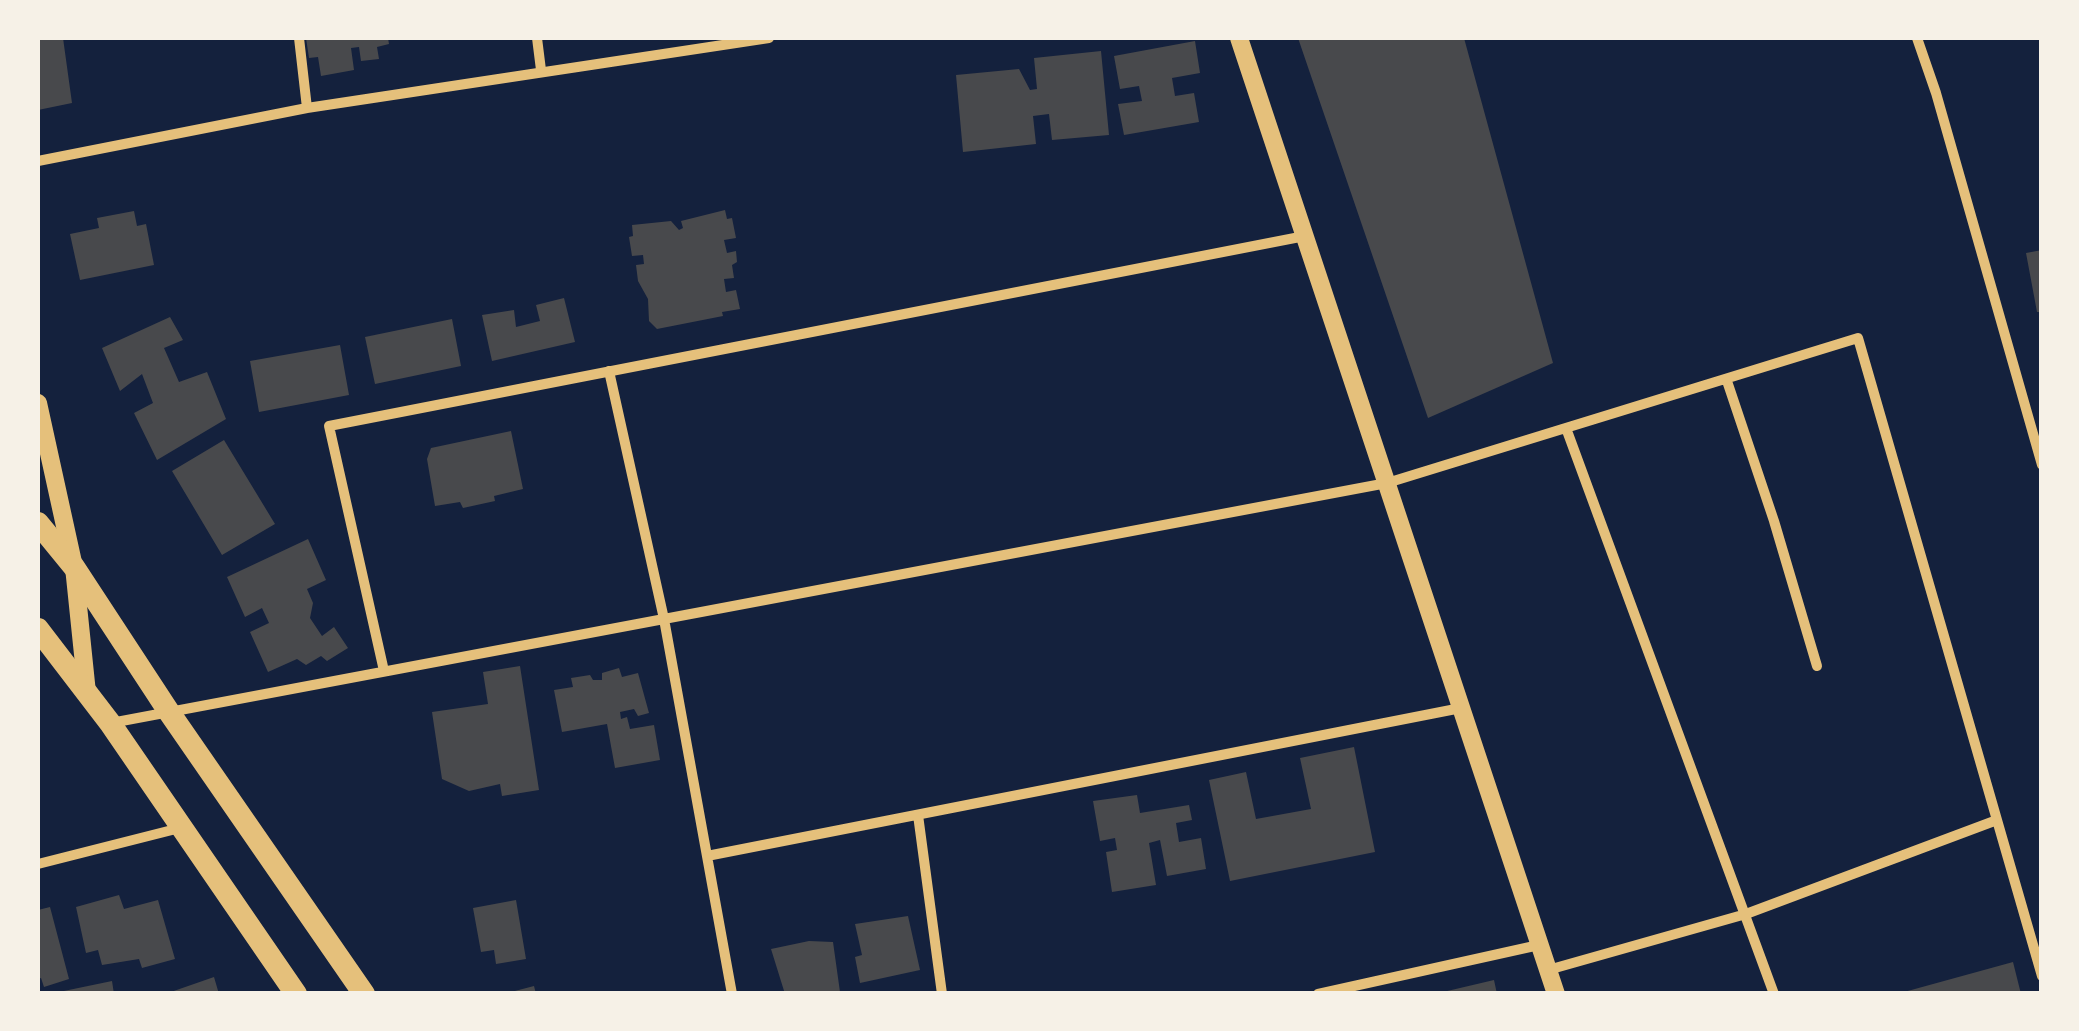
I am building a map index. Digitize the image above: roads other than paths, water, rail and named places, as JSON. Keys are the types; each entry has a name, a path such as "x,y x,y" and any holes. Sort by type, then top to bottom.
{"main road":[{"path":"38,523 74,567 364,994"},
{"path":"38,630 110,723 296,994"}],"street":[{"path":"299,38 306,108"},
{"path":"537,38 541,70"},
{"path":"38,162 306,108 769,38"},
{"path":"1239,38 1556,994"},
{"path":"1916,38 1936,93 2042,465"},
{"path":"384,672 329,426 1305,236"},
{"path":"110,723 1386,483 1858,338 2042,976"},
{"path":"609,371 664,619 732,994"},
{"path":"1726,381 1774,521 1817,666"},
{"path":"38,403 74,567 88,693"},
{"path":"1566,428 1774,994"},
{"path":"707,856 1461,708"},
{"path":"918,815 942,994"},
{"path":"1548,970 1746,914 1996,820"},
{"path":"38,864 181,828"},
{"path":"1318,994 1539,945"}]}
